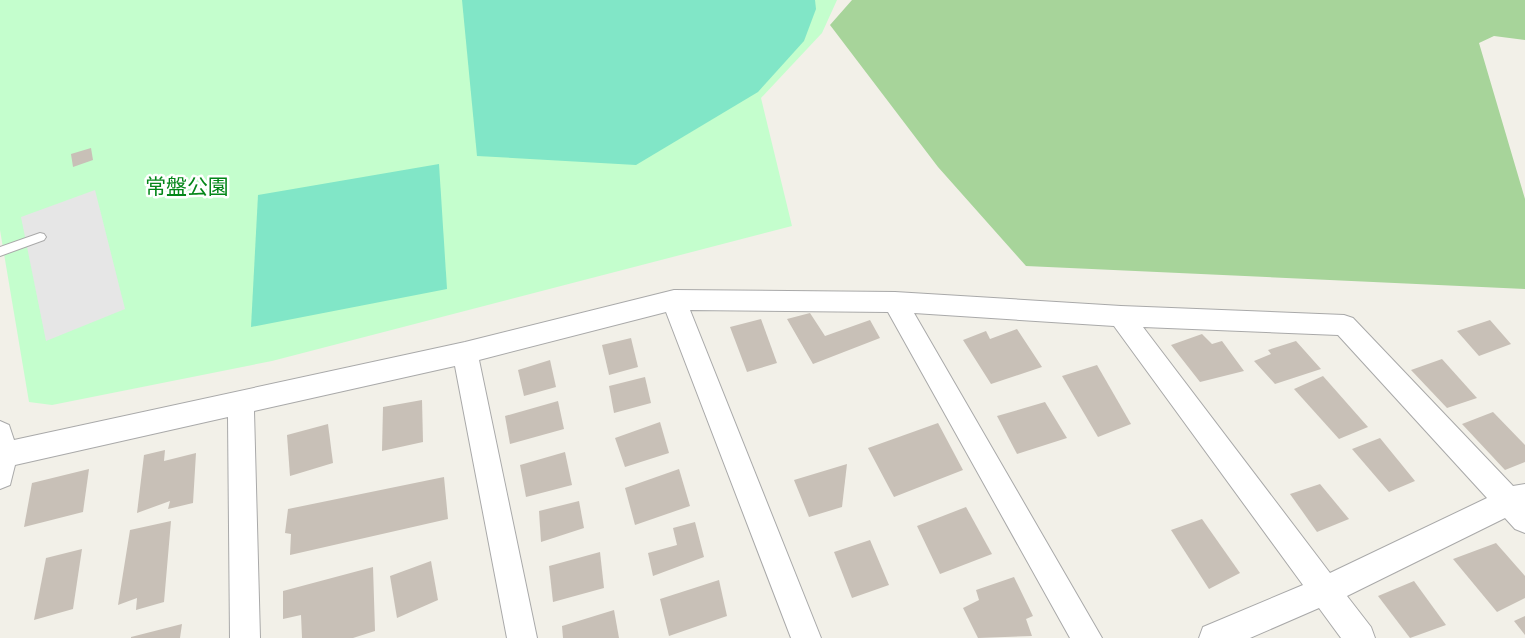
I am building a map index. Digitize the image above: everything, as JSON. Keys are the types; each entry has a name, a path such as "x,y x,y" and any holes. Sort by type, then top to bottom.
{"street":[{"path":"674,300 806,638"},
{"path":"1,455 465,353 674,300 895,303 1345,325 1520,505 1214,638"},
{"path":"895,303 1087,638"},
{"path":"1121,316 1360,638"},
{"path":"465,353 522,638"},
{"path":"241,404 245,638"}],"lane":[{"path":"0,252 40,237"}],"green space":[{"name":"常盤公園","path":"0,0 837,0 822,33 761,98 792,226 272,361 52,405 29,402 0,230"},
{"path":"462,0 815,0 816,9 804,41 758,92 636,165 477,156"},
{"path":"852,0 1525,0 1525,40 1494,36 1479,43 1525,199 1525,289 1026,266 938,167 830,25"},
{"path":"439,164 447,289 251,327 258,195"}],"shaded area":[{"path":"95,190 125,309 46,341 21,217"}],"building":[{"path":"91,148 93,160 73,167 71,154"},
{"path":"810,313 825,336 870,320 880,338 813,364 787,319"},
{"path":"761,319 777,363 747,372 730,327"},
{"path":"1490,320 1511,344 1479,356 1457,331"},
{"path":"1017,329 1042,367 991,384 963,340 986,331 990,339"},
{"path":"1202,334 1212,344 1222,341 1244,371 1200,382 1171,345"},
{"path":"631,338 638,367 609,375 602,345"},
{"path":"1296,341 1321,369 1275,384 1254,361 1271,354 1268,350"},
{"path":"1442,359 1477,398 1447,408 1411,370"},
{"path":"550,360 556,387 524,396 518,370"},
{"path":"1097,365 1131,424 1098,437 1062,376"},
{"path":"1323,376 1368,427 1339,439 1294,389"},
{"path":"645,377 651,403 614,413 609,386"},
{"path":"422,400 423,442 382,451 383,407"},
{"path":"558,401 564,429 510,444 505,416"},
{"path":"1045,402 1067,438 1017,454 997,416"},
{"path":"1493,412 1525,445 1525,462 1505,470 1462,424"},
{"path":"660,422 669,453 625,467 615,438"},
{"path":"938,423 963,470 894,497 868,448"},
{"path":"328,424 333,463 290,476 287,435"},
{"path":"1380,438 1415,481 1389,492 1352,449"},
{"path":"165,450 164,461 196,453 193,503 168,509 170,501 137,513 144,455"},
{"path":"565,452 572,485 526,497 520,465"},
{"path":"847,464 842,507 809,517 794,480"},
{"path":"89,469 83,512 24,527 32,483"},
{"path":"679,469 690,506 635,525 625,488"},
{"path":"444,477 448,519 290,555 291,534 285,533 288,509"},
{"path":"1320,484 1349,519 1317,532 1290,494"},
{"path":"579,501 584,528 541,542 539,511"},
{"path":"966,507 992,554 940,574 917,526"},
{"path":"1202,519 1240,573 1209,589 1171,530"},
{"path":"171,521 164,602 136,610 137,598 118,605 130,530"},
{"path":"695,522 704,557 653,576 648,553 677,545 673,528"},
{"path":"870,540 889,585 852,598 834,552"},
{"path":"1496,543 1525,576 1525,598 1497,612 1453,559"},
{"path":"82,549 73,609 34,620 46,558"},
{"path":"600,552 604,588 553,602 549,566"},
{"path":"431,561 438,600 397,618 390,576"},
{"path":"373,567 375,631 353,638 302,638 301,615 283,619 283,591"},
{"path":"1014,577 1033,616 1026,619 1032,636 978,638 963,608 979,600 976,590"},
{"path":"719,580 727,616 669,636 660,599"},
{"path":"1414,581 1446,625 1410,638 1378,596"},
{"path":"614,610 619,638 563,638 562,626"},
{"path":"1525,616 1525,635 1514,621"},
{"path":"182,624 180,638 131,638 131,637"}]}
